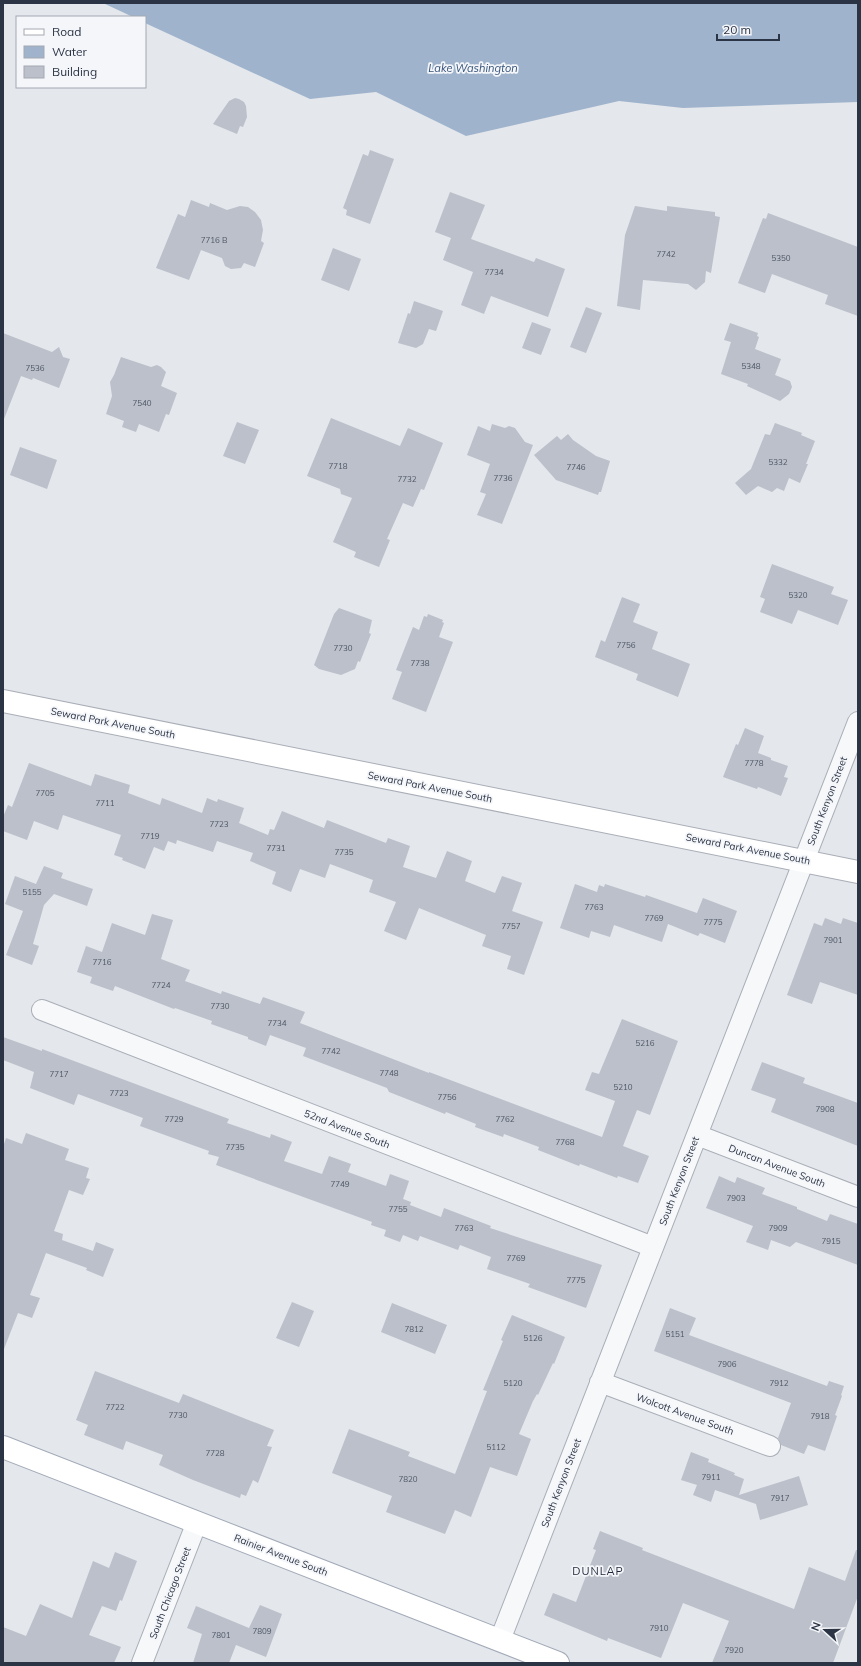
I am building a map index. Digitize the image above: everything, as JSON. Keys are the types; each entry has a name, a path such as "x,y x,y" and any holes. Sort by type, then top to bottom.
{"main road":[{"name":"Seward Park Avenue South","path":"3,701 858,872"},
{"name":"Rainier Avenue South","path":"3,1447 500,1640 529,1658 558,1663"}],"street":[{"name":"South Kenyon Street","path":"500,1640 858,722"},
{"name":"52nd Avenue South","path":"42,1010 653,1247"},
{"name":"Duncan Avenue South","path":"697,1135 858,1197"},
{"name":"Wolcott Avenue South","path":"600,1382 770,1446"},
{"name":"South Chicago Street","path":"142,1663 197,1522"}],"water":[{"name":"Lake Washington","path":"103,3 858,3 858,102 683,108 619,101 466,136 376,92 310,99 146,23 146,16 131,16"}],"building":[{"path":"235,98 244,102 247,117 243,127 240,126 237,134 213,124 229,101"},
{"path":"370,150 394,159 370,224 346,215 347,210 343,208 363,154 368,156"},
{"path":"450,192 485,205 471,239 534,262 536,258 565,269 548,317 491,296 484,314 461,305 473,272 443,260 451,238 435,232"},
{"path":"191,200 209,207 210,203 227,210 240,206 248,207 255,212 261,220 263,230 261,241 264,243 255,267 244,263 241,268 231,269 225,266 222,258 201,250 189,280 156,268 178,214 185,217"},
{"path":"635,206 667,211 667,206 715,212 715,216 720,217 711,273 706,271 705,282 696,290 688,284 643,280 640,310 617,306 625,235"},
{"path":"768,213 858,247 858,316 825,304 828,295 772,274 765,293 738,283 763,218 766,219"},
{"path":"333,248 361,259 349,291 321,280"},
{"path":"414,301 443,311 436,331 429,329 423,344 416,348 398,343 408,313 410,314"},
{"path":"586,307 602,313 586,353 570,347"},
{"path":"532,322 551,329 541,355 522,348"},
{"path":"730,323 758,333 757,336 759,337 755,349 781,359 775,375 790,381 792,387 789,394 780,401 747,386 748,384 721,374 731,342 724,340"},
{"path":"3,333 52,352 59,347 63,357 70,359 59,388 33,378 32,380 21,376 4,419 3,418"},
{"path":"121,357 151,367 157,365 161,367 166,372 161,386 177,393 169,415 166,414 159,432 139,424 136,432 122,427 124,421 106,414 112,396 110,382"},
{"path":"331,418 400,446 408,428 443,443 424,490 421,489 413,507 403,503 387,539 390,540 379,567 354,557 356,552 333,542 352,498 341,494 340,489 307,476"},
{"path":"237,422 259,430 245,464 223,456"},
{"path":"775,423 802,433 801,435 815,441 806,464 808,464 800,483 789,478 784,491 777,488 772,492 758,486 746,495 735,483 751,469 765,434 770,435"},
{"path":"492,424 505,428 509,426 515,428 525,442 533,445 502,524 477,515 486,494 480,492 490,464 467,455 478,426 490,431"},
{"path":"568,434 573,440 596,456 610,461 601,492 599,492 598,495 556,480 534,455 557,436 561,440"},
{"path":"20,447 57,460 47,489 10,475"},
{"path":"772,564 834,587 831,594 848,600 838,625 798,610 792,624 760,612 765,599 760,597"},
{"path":"622,597 640,604 633,622 658,632 652,649 690,664 678,697 636,680 638,674 595,657 601,640 605,642"},
{"path":"339,608 372,620 369,633 371,634 360,662 358,661 355,669 341,675 319,669 314,665 334,614"},
{"path":"428,614 443,620 442,622 444,623 439,637 453,642 426,712 392,699 402,672 396,670 413,627 419,630 424,616 427,617"},
{"path":"745,728 764,736 758,753 771,758 771,760 788,766 784,777 788,778 781,796 758,787 757,789 723,777 736,744 738,745"},
{"path":"29,763 91,786 95,774 130,785 128,793 160,805 162,798 202,813 207,798 217,802 218,799 244,808 239,823 268,835 270,829 274,830 282,811 324,828 327,820 386,843 388,838 410,846 403,867 436,878 447,851 472,861 465,881 495,893 502,876 522,883 512,911 543,922 524,975 507,969 511,956 482,946 486,935 419,908 406,940 384,931 396,902 369,892 373,880 330,864 325,878 300,869 291,892 272,884 276,872 250,861 253,853 217,841 213,852 177,840 176,844 168,841 164,851 154,847 145,869 122,860 123,858 114,855 121,835 63,815 58,830 34,821 27,840 3,831 3,817 8,805 12,807"},
{"path":"44,866 63,873 61,878 93,889 87,906 54,894 44,905 33,944 39,946 32,965 6,955 23,911 5,904 15,876 36,884"},
{"path":"575,884 597,892 599,885 604,887 605,884 645,897 646,895 697,913 703,898 737,911 725,943 700,933 698,936 668,924 662,942 614,925 610,937 591,931 589,938 560,928"},
{"path":"152,914 173,920 161,959 190,970 185,981 221,994 222,991 260,1004 263,997 305,1012 300,1023 429,1073 602,1137 615,1101 585,1090 592,1072 599,1074 622,1019 678,1041 650,1115 637,1110 623,1146 649,1156 638,1183 618,1176 617,1178 580,1164 579,1166 538,1150 539,1147 504,1134 503,1137 475,1127 476,1124 446,1112 445,1114 389,1092 387,1088 303,1056 306,1048 270,1035 266,1046 248,1039 248,1037 211,1024 212,1021 175,1008 174,1009 115,986 113,991 90,983 92,977 77,972 86,946 102,952 112,923 145,935"},
{"path":"825,918 841,924 843,918 858,923 858,995 820,982 812,1004 787,995 814,923 822,926"},
{"path":"3,1037 42,1051 42,1049 229,1119 227,1123 270,1138 271,1134 292,1142 284,1161 322,1174 329,1156 351,1164 348,1172 386,1186 390,1174 409,1181 403,1199 411,1202 410,1205 441,1217 444,1208 491,1226 490,1228 602,1265 586,1308 528,1287 530,1284 487,1269 491,1257 460,1245 458,1250 420,1236 418,1241 403,1235 400,1242 384,1236 386,1230 371,1225 372,1222 216,1165 219,1157 208,1154 209,1151 140,1126 143,1118 78,1094 74,1105 30,1088 34,1072 3,1060"},
{"path":"762,1062 805,1078 803,1083 858,1103 858,1146 771,1112 776,1099 751,1090"},
{"path":"26,1133 69,1149 65,1160 89,1168 86,1178 90,1179 83,1195 69,1190 54,1231 63,1234 62,1240 93,1251 96,1242 114,1249 103,1277 86,1270 87,1268 46,1253 30,1295 40,1298 32,1318 18,1313 3,1349 3,1147 6,1138 22,1144"},
{"path":"719,1176 735,1183 737,1177 765,1188 762,1194 797,1207 797,1209 827,1221 830,1214 858,1224 858,1265 796,1242 790,1247 771,1240 768,1250 746,1242 753,1226 706,1208"},
{"path":"292,1302 314,1311 299,1347 276,1338"},
{"path":"392,1303 447,1325 435,1354 381,1332"},
{"path":"670,1308 696,1318 689,1335 827,1386 829,1381 844,1386 835,1415 837,1416 825,1451 808,1445 804,1454 781,1445 778,1438 791,1403 654,1351"},
{"path":"512,1315 565,1337 554,1364 553,1363 538,1395 537,1394 533,1401 519,1434 531,1439 517,1476 490,1467 471,1517 455,1510 445,1534 386,1512 392,1496 332,1473 349,1429 410,1452 408,1456 455,1474 487,1391 483,1390 503,1341 501,1340"},
{"path":"95,1371 179,1403 183,1394 274,1430 267,1446 272,1447 258,1483 253,1480 246,1496 241,1494 240,1498 159,1465 163,1455 126,1441 123,1450 84,1435 88,1425 76,1420"},
{"path":"691,1452 709,1459 708,1462 735,1473 734,1475 744,1479 739,1495 799,1476 808,1505 760,1520 756,1504 715,1490 711,1502 693,1495 697,1485 681,1480"},
{"path":"600,1531 643,1548 642,1550 794,1609 809,1567 845,1581 856,1550 858,1550 858,1596 833,1663 712,1663 729,1621 683,1603 661,1658 608,1638 607,1641 544,1615 553,1593 576,1602 596,1550 593,1549"},
{"path":"115,1552 137,1561 122,1601 120,1600 116,1611 102,1606 89,1635 121,1647 114,1663 3,1663 3,1627 26,1636 40,1604 72,1618 93,1561 109,1568"},
{"path":"260,1605 282,1614 266,1657 236,1645 229,1663 193,1663 202,1634 187,1628 196,1606 249,1628"}],"district":[{"name":"DUNLAP","path":"598,1571"}]}
